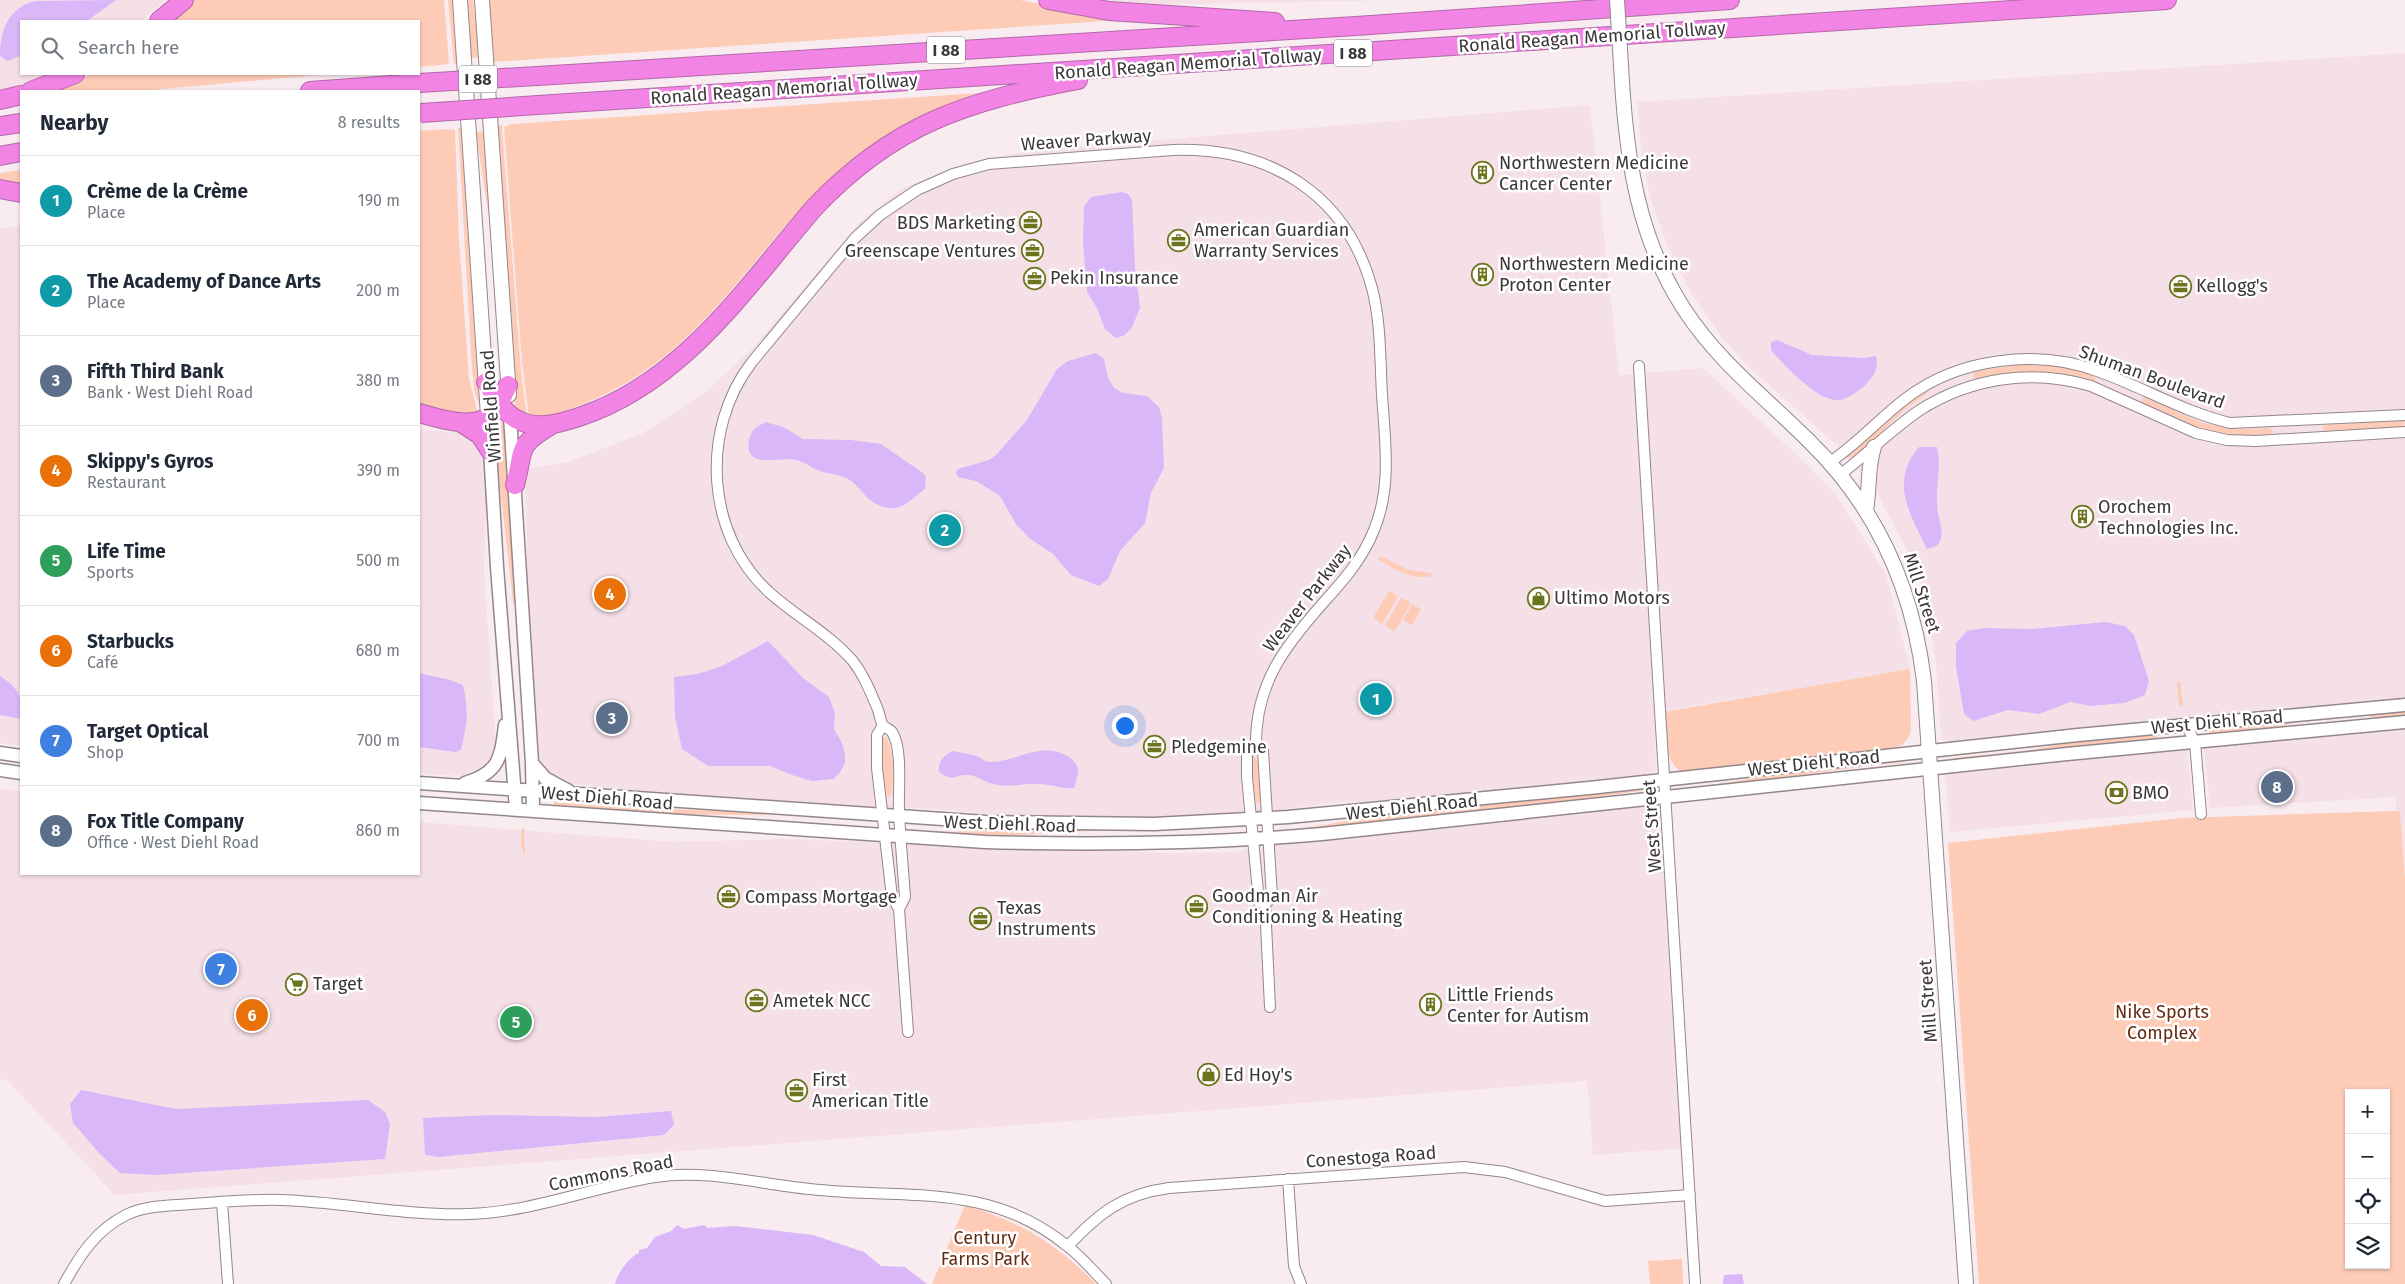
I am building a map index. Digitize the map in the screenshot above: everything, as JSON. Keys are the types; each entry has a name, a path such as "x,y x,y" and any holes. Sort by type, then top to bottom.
{"highway":[{"path":"161,20 184,0"},
{"path":"1048,0 1100,10 1144,14 1356,26"},
{"name":"Ronald Reagan Memorial Tollway","path":"324,90 1356,26 1730,0"},
{"name":"Ronald Reagan Memorial Tollway","path":"420,113 2167,0"},
{"path":"515,485 524,444 551,426 598,411 630,396 676,363 703,337 832,189 877,151 944,116 997,98 1149,66"},
{"path":"34,90 72,75"},
{"path":"0,100 20,95"},
{"path":"0,126 20,123"},
{"path":"0,156 20,152"},
{"path":"0,189 20,193"},
{"path":"486,382 499,411 521,422 551,426"},
{"path":"420,413 460,422 481,420 499,411 508,385"},
{"path":"460,422 480,435 491,452"}],"main road":[{"name":"Winfield Road","path":"460,0 486,382"},
{"name":"Winfield Road","path":"482,0 508,385"},
{"name":"Mill Street","path":"1617,0 1625,130 1635,195 1650,243 1673,291 1698,329 1733,370 1830,462 1866,510 1896,568 1915,624 1924,681 1966,1284"},
{"path":"1866,510 1869,493 1868,474 1874,447"}],"street":[{"name":"Weaver Parkway","path":"899,909 905,898 899,816 900,778 896,744 892,731 883,725 870,690 854,663 833,640 769,592 750,570 726,523 718,491 717,453 724,414 744,373 867,226 902,199 935,181 970,169 1013,161 1196,150 1230,153 1266,164 1297,181 1322,202 1345,228 1357,249 1372,288 1377,317 1386,472 1382,509 1373,533 1357,564 1295,635 1277,661 1267,682 1260,708 1256,746 1247,753 1246,764 1259,902 1265,904"},
{"name":"Shuman Boulevard","path":"1830,462 1907,398 1942,378 1990,362 2015,359 2047,360 2078,365 2114,377 2204,417 2230,423 2405,415"},
{"name":"West Street","path":"1639,366 1667,797 1695,1284"},
{"name":"Shuman Boulevard","path":"1840,475 1919,411 1949,394 1973,385 2000,379 2027,377 2074,381 2091,386 2196,433 2227,440 2256,441 2405,432"},
{"name":"Winfield Road","path":"499,411 491,452 516,809"},
{"name":"Winfield Road","path":"499,411 515,485 532,762 532,810"},
{"path":"457,786 480,779 493,770 502,749 508,703"},
{"name":"West Diehl Road","path":"420,783 986,822 1154,824 1268,818 1665,780 2186,725 2405,705"},
{"name":"West Diehl Road","path":"420,803 985,842 1069,844 1253,840 1930,768 2405,722"},
{"path":"883,725 877,735 877,768 892,897 899,909 908,1032"},
{"path":"2186,725 2195,742 2200,814"},
{"name":"Weaver Parkway","path":"1256,746 1263,751 1268,818"},
{"path":"0,753 20,756"},
{"path":"532,762 545,778 576,794"},
{"path":"0,770 20,773"},
{"path":"1268,818 1272,897 1265,904 1270,1007"},
{"name":"Conestoga Road","path":"1068,1246 1102,1213 1120,1202 1143,1193 1169,1188 1464,1167 1505,1172 1605,1201 1690,1195"},
{"name":"Commons Road","path":"64,1284 81,1255 105,1228 127,1214 155,1207 278,1200 431,1213 472,1214 518,1208 655,1177 700,1175 824,1191 922,1194 968,1199 1013,1214 1033,1223 1068,1246 1106,1284"},
{"path":"1288,1179 1294,1266 1301,1284"},
{"path":"222,1202 228,1284"}],"shaded area":[{"path":"0,0 166,0 142,20 20,20 20,75 54,75 0,92"},
{"path":"116,0 88,20 20,20 20,56 7,61 0,56 4,29 12,14 26,4 36,1"},
{"path":"1085,0 1402,0 1141,5"},
{"path":"2405,53 2405,700 1953,743 1945,741 1941,735 1936,663 1924,590 1913,561 1879,497 1839,447 1753,371 1722,338 1693,296 1667,246 1650,198 1641,149 1637,102"},
{"path":"1590,105 1619,375 1703,368 1810,467 1836,495 1886,574 1910,669 1654,713 1656,766 1655,771 1644,778 1422,799 1343,802 1226,816 1151,819 1054,819 931,809 766,803 560,783 539,762 537,757 527,622 527,543 524,469 568,462 641,434 702,395 749,352 860,222 901,189 966,163 1034,150"},
{"path":"1122,192 1128,194 1132,200 1135,267 1140,308 1132,327 1125,335 1116,338 1105,329 1097,308 1087,292 1083,242 1084,206 1091,197"},
{"path":"20,225 20,746 0,743 0,229"},
{"path":"1777,340 1812,355 1864,358 1876,356 1876,369 1867,383 1852,395 1841,400 1829,399 1820,395 1801,381 1771,350 1771,342"},
{"path":"1096,353 1104,359 1108,378 1114,388 1123,393 1147,396 1159,407 1162,418 1164,468 1151,493 1145,523 1120,551 1108,579 1099,586 1071,575 1053,554 1029,538 1016,524 1000,496 976,481 958,477 956,472 958,469 989,460 996,455 1027,420 1057,369 1068,361"},
{"path":"767,422 785,428 803,439 851,440 881,444 923,473 926,477 925,489 904,505 889,508 869,499 852,481 843,477 817,470 805,463 792,459 757,459 751,455 749,448 750,436 757,427"},
{"path":"420,429 472,434 485,455 487,483 484,570 496,743 488,762 480,769 461,776 420,773"},
{"path":"1919,447 1937,447 1939,464 1937,506 1942,535 1938,545 1927,549 1914,523 1905,498 1905,473 1910,460"},
{"path":"2106,622 2125,626 2134,635 2149,681 2145,695 2124,703 2091,706 2070,702 2039,714 2008,710 1973,721 1964,714 1956,667 1956,643 1967,631 1984,628 2031,629"},
{"path":"768,641 803,678 829,697 835,713 834,729 842,743 845,754 845,763 839,774 833,779 812,781 770,766 708,766 682,749 675,717 674,677 697,674 720,667"},
{"path":"420,673 463,685 467,718 461,750 456,752 420,747"},
{"path":"0,676 12,685 18,694 20,699 20,719 0,715"},
{"path":"2405,729 2405,879 2400,812 2395,811 2397,797 2210,808 2204,748"},
{"path":"2187,747 2193,810 1950,832 1945,772"},
{"path":"953,751 976,756 990,762 1039,751 1059,752 1073,760 1077,767 1078,775 1074,788 1039,784 999,785 968,775 951,778 939,772 939,765 944,757"},
{"path":"0,789 20,791 20,875 420,875 420,822 674,842 781,839 1174,853 1232,852 1296,842 1668,803 1688,1148 1593,1155 1587,1081 115,1195 6,1079 0,1080"},
{"path":"81,1090 176,1109 368,1100 385,1112 390,1124 385,1159 155,1175 120,1173 100,1154 73,1123 70,1104"},
{"path":"671,1111 674,1125 664,1135 438,1157 425,1155 423,1118 493,1115 597,1117"},
{"path":"677,1225 684,1229 704,1225 708,1228 735,1226 813,1235 864,1252 881,1266 905,1267 927,1284 615,1284 624,1266 639,1253 639,1250 647,1248 655,1237 671,1231"},
{"path":"1742,1274 1744,1284 1723,1284 1724,1275"}],"green space":[{"path":"192,0 444,0 449,64 420,67 420,20 170,20"},
{"path":"448,0 454,0 458,63 454,64"},
{"path":"465,0 473,0 480,57 470,58"},
{"path":"488,0 1020,0 1121,20 492,62"},
{"path":"90,75 317,75 151,90 52,90"},
{"path":"980,93 981,96 924,117 888,135 871,145 838,171 777,235 693,331 661,359 625,384 583,404 550,416 529,418 522,363 504,127 512,124"},
{"path":"496,125 502,125 521,371 527,417 515,411"},
{"path":"458,128 463,128 480,406 475,394 472,370"},
{"path":"455,130 459,239 469,379 478,414 463,415 420,406 420,131"},
{"path":"485,131 492,238 476,132"},
{"path":"20,170 20,185 0,182 0,173"},
{"path":"2017,365 2072,368 2091,374 2096,379 2092,382 2049,373 2006,374 1976,379 1973,377 1975,371"},
{"path":"1926,392 1929,392 1905,409 1859,454 1845,459 1851,451 1902,408"},
{"path":"2143,397 2203,423 2231,429 2270,428 2273,432 2271,434 2252,436 2220,434 2186,423 2143,404 2141,401"},
{"path":"498,420 505,424 515,604 513,604 500,492 494,425"},
{"path":"2405,420 2403,427 2325,432 2322,427 2326,425"},
{"path":"1381,556 1408,570 1431,573 1432,576 1411,576 1379,560 1378,558"},
{"path":"1389,591 1398,596 1382,624 1373,618"},
{"path":"1401,598 1411,603 1395,631 1385,626"},
{"path":"1412,604 1421,609 1412,625 1403,620"},
{"path":"1910,669 1910,734 1903,744 1888,750 1683,773 1672,762 1669,754 1664,712"},
{"path":"2180,681 2183,705 2181,707 2179,705 2177,683"},
{"path":"2405,709 2405,716 2381,719 2369,716 2370,713"},
{"path":"2334,716 2334,719 2301,722 2262,730 2209,734 2209,732 2220,727"},
{"path":"2155,733 2158,735 2156,740 1953,761 1953,758 2032,750 2078,740"},
{"path":"885,737 890,748 893,764 892,793 888,797 882,774 882,739"},
{"path":"1252,754 1256,759 1261,776 1260,802 1257,804 1252,788"},
{"path":"1902,760 1904,762 1686,789 1824,767"},
{"path":"1646,787 1646,790 1512,809 1288,831 1423,808"},
{"path":"554,802 627,808 767,812 767,815 628,814 554,806"},
{"name":"Nike Sports Complex","path":"2400,812 2405,879 2405,1284 1979,1284 1948,843 2182,818"},
{"path":"522,828 524,828 525,858 521,845"},
{"path":"1122,829 985,837 928,833 928,832"},
{"name":"Century Farms Park","path":"965,1205 985,1211 1020,1226 1067,1257 1096,1284 932,1284"},
{"path":"1682,1259 1683,1284 1650,1284 1648,1261"}],"place":[{"name":"Northwestern Medicine Cancer Center","path":"1483,173"},
{"name":"BDS Marketing","path":"1031,223"},
{"name":"American Guardian Warranty Services","path":"1178,240"},
{"name":"Greenscape Ventures","path":"1032,251"},
{"name":"Northwestern Medicine Proton Center","path":"1483,274"},
{"name":"Pekin Insurance","path":"1034,278"},
{"name":"Kellogg's","path":"2180,286"},
{"name":"Orochem Technologies Inc.","path":"2082,517"},
{"name":"The Academy of Dance Arts","path":"945,530"},
{"name":"Skippy's Gyros","path":"610,594"},
{"name":"Ultimo Motors","path":"1538,598"},
{"name":"Crème de la Crème","path":"1376,699"},
{"name":"Fifth Third Bank","path":"612,718"},
{"name":"Pledgemine","path":"1155,747"},
{"name":"Fox Title Company","path":"2277,787"},
{"name":"BMO","path":"2116,793"},
{"name":"Compass Mortgage","path":"729,897"},
{"name":"Goodman Air Conditioning & Heating","path":"1196,906"},
{"name":"Texas Instruments","path":"981,918"},
{"name":"Target Optical","path":"221,969"},
{"name":"Target","path":"297,984"},
{"name":"Ametek NCC","path":"757,1001"},
{"name":"Little Friends Center for Autism","path":"1431,1005"},
{"name":"Starbucks","path":"252,1015"},
{"name":"Life Time","path":"516,1022"},
{"name":"Ed Hoy's","path":"1208,1075"},
{"name":"First American Title","path":"796,1090"}]}
